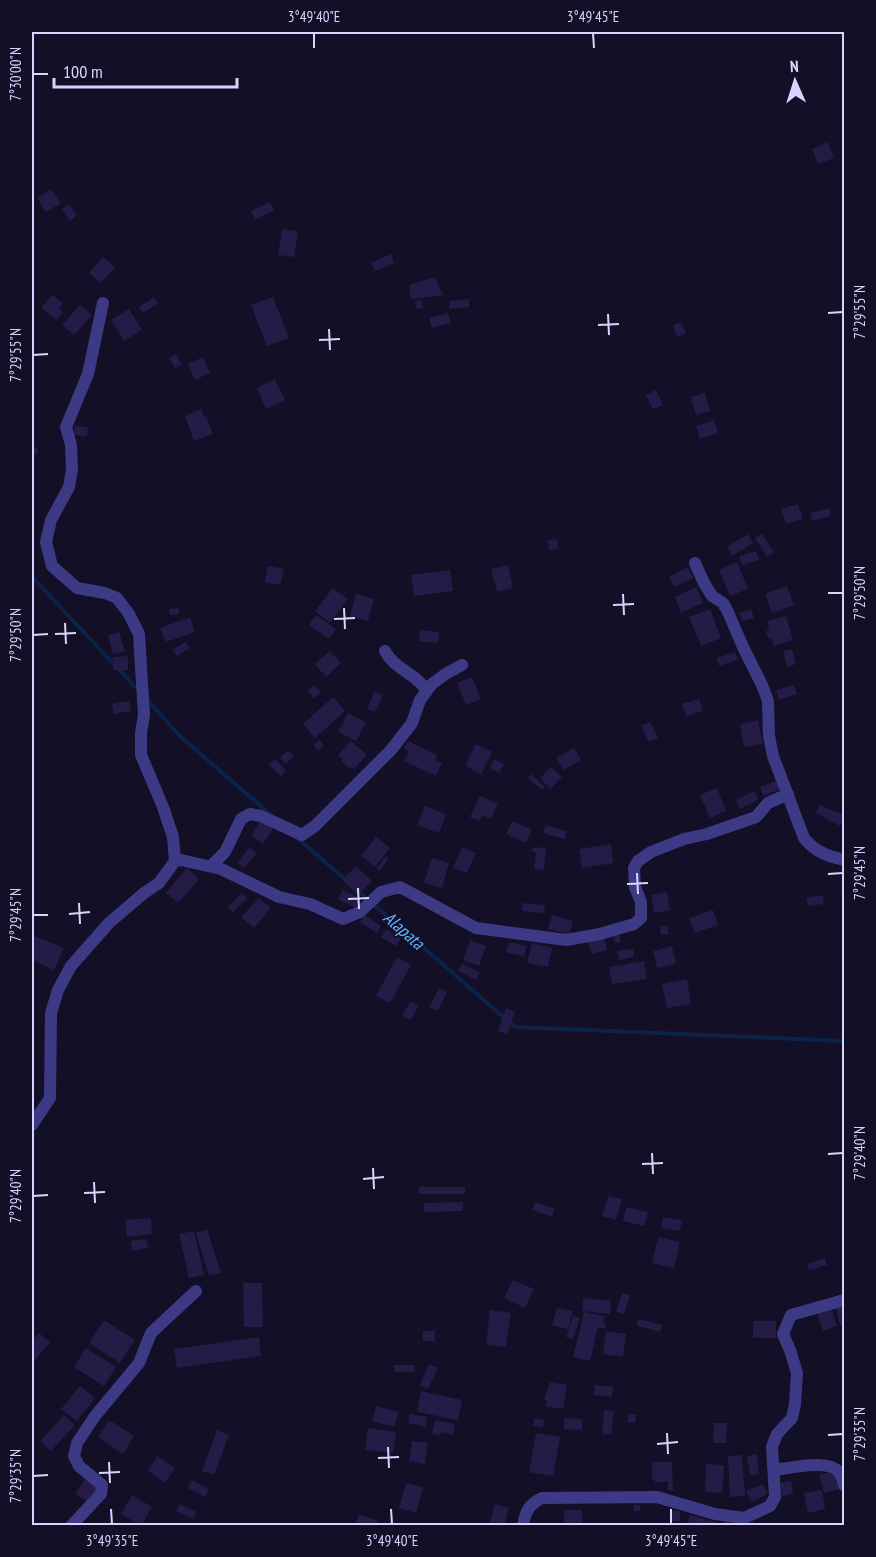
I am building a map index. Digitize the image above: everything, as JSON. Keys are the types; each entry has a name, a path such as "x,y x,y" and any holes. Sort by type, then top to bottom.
{"street":[{"path":"32,1125 50,1098 51,1013 58,990 71,966 109,923 159,883 175,861 173,837 164,807 141,755 144,715 139,634 129,614 117,598 105,593 77,588 51,566 46,542 51,520 69,487 72,469 71,445 66,428 88,374 104,303"},
{"path":"695,562 712,596 723,603 728,612 762,685 768,701 773,756 804,838 810,846 825,855 844,860"},
{"path":"385,651 390,662 406,674 420,680 427,691"},
{"path":"211,866 225,852 241,819 250,814 261,816 302,835 315,826 392,750 412,723 420,700 432,684 462,665"},
{"path":"175,861 181,860 221,868 279,897 310,904 343,920 360,912 381,892 400,887 476,928 566,940 600,934 634,924 641,918 641,902 635,887 634,868 638,861 651,852 684,839 707,834 756,817 768,803 788,794"},
{"path":"71,1526 101,1494 102,1489 102,1485 79,1466 74,1456 77,1443 95,1416 139,1363 151,1333 196,1291"},
{"path":"523,1526 526,1509 542,1498 657,1497 744,1522 770,1506 775,1497 772,1447 777,1434 792,1418 795,1404 797,1373 783,1334 790,1315 844,1300"},
{"path":"774,1470 817,1465 830,1467 838,1471 844,1485"}],"building":[{"path":"828,142 834,158 818,164 812,149"},
{"path":"51,189 61,203 46,212 37,198"},
{"path":"270,202 274,210 255,220 251,211"},
{"path":"69,204 77,215 70,221 62,209"},
{"path":"282,229 298,231 294,257 278,255"},
{"path":"391,254 394,263 375,271 371,263"},
{"path":"103,257 115,267 101,283 89,273"},
{"path":"435,277 443,295 411,299 409,285"},
{"path":"52,295 63,303 59,308 63,312 57,320 41,308"},
{"path":"154,297 158,303 143,313 139,307"},
{"path":"273,297 289,338 267,346 251,305"},
{"path":"469,299 469,307 450,309 449,301"},
{"path":"422,300 423,308 416,309 415,301"},
{"path":"80,305 92,315 74,335 62,325"},
{"path":"129,309 142,330 124,341 111,320"},
{"path":"448,313 451,323 432,328 429,318"},
{"path":"681,322 686,333 677,337 673,325"},
{"path":"176,354 182,364 175,368 169,358"},
{"path":"203,357 210,373 195,380 188,364"},
{"path":"275,379 285,400 266,409 257,388"},
{"path":"656,390 663,405 653,409 646,395"},
{"path":"705,393 710,411 696,415 691,397"},
{"path":"201,409 213,434 194,441 185,416"},
{"path":"714,420 718,433 700,439 696,426"},
{"path":"75,426 88,427 87,436 74,435"},
{"path":"32,444 39,450 32,459"},
{"path":"798,504 803,519 786,524 781,509"},
{"path":"830,508 831,516 812,521 810,513"},
{"path":"748,534 753,543 732,556 727,547"},
{"path":"762,534 774,552 767,557 755,538"},
{"path":"557,539 558,549 549,550 548,540"},
{"path":"756,551 759,560 742,565 739,556"},
{"path":"737,562 748,589 730,596 719,570"},
{"path":"508,565 513,588 497,592 491,569"},
{"path":"268,566 284,569 280,585 265,582"},
{"path":"688,567 693,578 674,587 669,577"},
{"path":"450,570 453,591 414,596 411,575"},
{"path":"787,586 794,605 772,613 765,594"},
{"path":"696,587 703,603 681,613 675,597"},
{"path":"333,588 348,599 330,623 315,611"},
{"path":"356,594 374,599 368,621 350,616"},
{"path":"178,608 179,614 170,615 169,609"},
{"path":"710,609 721,638 701,646 689,617"},
{"path":"751,609 754,618 742,621 739,613"},
{"path":"316,615 336,629 329,639 309,625"},
{"path":"786,616 793,640 774,646 766,631 769,630 767,621"},
{"path":"190,617 195,632 166,642 160,628"},
{"path":"420,630 439,632 438,643 419,641"},
{"path":"119,632 125,651 113,654 108,636"},
{"path":"185,642 190,648 177,656 173,650"},
{"path":"792,649 796,664 787,667 783,651"},
{"path":"330,651 341,663 326,677 315,664"},
{"path":"735,652 738,660 719,666 717,658"},
{"path":"128,656 128,670 114,670 113,657"},
{"path":"472,677 481,699 466,705 457,683"},
{"path":"314,685 321,692 314,698 307,691"},
{"path":"794,685 797,694 779,700 776,690"},
{"path":"374,692 383,695 375,712 367,709"},
{"path":"333,697 345,711 315,738 303,724"},
{"path":"699,699 703,711 686,716 682,704"},
{"path":"129,701 131,711 114,714 112,704"},
{"path":"348,713 366,722 356,741 338,732"},
{"path":"758,720 763,744 744,747 740,724"},
{"path":"650,722 658,738 649,742 641,726"},
{"path":"319,740 324,745 318,751 313,745"},
{"path":"351,741 367,755 354,769 352,767 350,769 338,755"},
{"path":"408,741 437,755 435,760 442,763 436,776 404,761 409,751 404,749"},
{"path":"476,744 492,752 481,774 465,766"},
{"path":"574,748 581,760 563,770 556,758"},
{"path":"288,750 294,756 286,764 280,758"},
{"path":"275,759 286,770 281,776 269,765"},
{"path":"494,759 504,764 499,773 490,768"},
{"path":"551,767 562,777 550,789 540,778"},
{"path":"531,774 545,787 542,790 528,778"},
{"path":"776,781 780,789 763,796 760,787"},
{"path":"717,788 726,811 710,818 700,795"},
{"path":"754,791 759,799 740,809 736,800"},
{"path":"480,796 498,804 491,819 482,815 479,821 470,817"},
{"path":"819,805 844,815 840,826 816,813"},
{"path":"425,806 446,814 439,833 417,825"},
{"path":"261,821 273,829 263,844 251,835"},
{"path":"512,821 532,830 526,843 506,834"},
{"path":"546,825 567,831 564,839 543,833"},
{"path":"376,837 390,848 375,867 361,856"},
{"path":"611,844 613,863 582,868 579,849"},
{"path":"250,847 257,853 244,868 237,863"},
{"path":"462,847 476,853 467,873 453,868"},
{"path":"533,847 546,848 544,870 534,869 536,852 532,852"},
{"path":"386,856 389,859 379,871 376,869"},
{"path":"432,858 449,863 442,888 424,883"},
{"path":"356,866 372,881 358,895 342,880"},
{"path":"187,868 199,879 178,903 166,893"},
{"path":"842,874 844,874 844,891 841,891"},
{"path":"343,890 360,898 356,908 338,899"},
{"path":"667,892 670,910 654,913 651,895"},
{"path":"242,893 247,898 233,912 228,907"},
{"path":"823,895 824,904 808,906 806,898"},
{"path":"259,898 271,908 254,928 241,917"},
{"path":"523,903 545,905 544,913 522,911"},
{"path":"713,910 718,925 695,933 689,918"},
{"path":"365,915 381,926 377,933 360,922"},
{"path":"552,915 573,921 569,934 548,929"},
{"path":"667,925 669,934 661,935 660,927"},
{"path":"386,929 401,938 396,946 381,937"},
{"path":"619,935 621,942 615,943 613,936"},
{"path":"35,936 64,948 54,970 32,960 32,945"},
{"path":"604,938 607,950 591,954 588,941"},
{"path":"470,940 486,946 479,966 463,960"},
{"path":"509,942 527,946 524,956 506,952"},
{"path":"532,943 552,948 548,967 527,963"},
{"path":"672,946 676,964 657,968 653,951"},
{"path":"633,949 634,957 619,960 617,951"},
{"path":"397,957 411,965 390,1003 376,996"},
{"path":"644,961 647,979 612,984 609,967"},
{"path":"462,964 480,972 476,980 458,971"},
{"path":"687,979 691,1004 667,1008 662,984"},
{"path":"439,988 447,992 438,1011 429,1007"},
{"path":"411,1001 419,1006 410,1020 402,1015"},
{"path":"506,1008 515,1012 507,1034 498,1031"},
{"path":"419,1187 465,1187 465,1194 419,1194"},
{"path":"608,1196 622,1199 616,1220 602,1216"},
{"path":"463,1202 463,1211 424,1212 424,1203"},
{"path":"535,1202 555,1209 552,1217 532,1210"},
{"path":"626,1207 648,1212 644,1226 623,1221"},
{"path":"663,1217 682,1220 680,1231 661,1228"},
{"path":"151,1218 152,1234 127,1237 125,1220"},
{"path":"207,1229 221,1273 209,1276 196,1233"},
{"path":"194,1231 204,1275 189,1278 179,1234"},
{"path":"658,1237 680,1242 674,1268 652,1263"},
{"path":"146,1239 148,1248 132,1251 131,1241"},
{"path":"825,1258 827,1265 809,1270 807,1264"},
{"path":"513,1280 534,1289 525,1308 504,1298"},
{"path":"243,1283 262,1283 263,1327 244,1327"},
{"path":"622,1293 630,1295 624,1314 616,1311"},
{"path":"583,1298 611,1301 610,1314 582,1311"},
{"path":"844,1306 844,1325 840,1326 836,1308"},
{"path":"557,1308 573,1311 568,1329 552,1325"},
{"path":"831,1308 837,1326 823,1331 817,1313"},
{"path":"490,1310 511,1313 506,1347 486,1345"},
{"path":"584,1312 604,1316 603,1323 606,1324 605,1329 598,1327 590,1361 573,1357"},
{"path":"573,1316 580,1318 573,1339 566,1337"},
{"path":"638,1319 662,1325 660,1332 637,1326"},
{"path":"104,1320 135,1340 120,1363 89,1343"},
{"path":"753,1321 776,1321 776,1338 753,1338"},
{"path":"423,1331 435,1331 435,1341 423,1341"},
{"path":"606,1331 626,1334 623,1357 603,1354"},
{"path":"39,1333 50,1342 32,1364 32,1341"},
{"path":"259,1337 261,1356 177,1368 174,1349"},
{"path":"86,1348 116,1367 104,1386 74,1367"},
{"path":"429,1364 438,1368 428,1389 420,1385"},
{"path":"394,1365 415,1365 415,1372 395,1372"},
{"path":"550,1382 567,1385 563,1409 545,1406 547,1400 544,1399"},
{"path":"595,1385 613,1387 612,1397 594,1395"},
{"path":"80,1386 95,1398 77,1421 61,1409"},
{"path":"421,1391 462,1400 458,1420 417,1412"},
{"path":"376,1406 399,1412 394,1427 372,1421"},
{"path":"604,1410 614,1411 611,1435 602,1434"},
{"path":"410,1414 427,1417 426,1427 408,1423"},
{"path":"629,1414 636,1415 635,1423 627,1422"},
{"path":"64,1415 75,1425 51,1451 40,1441"},
{"path":"534,1418 544,1420 543,1427 533,1426"},
{"path":"564,1418 582,1419 582,1430 564,1429"},
{"path":"109,1420 134,1436 123,1454 98,1437"},
{"path":"435,1420 455,1424 453,1435 441,1432 440,1436 432,1434"},
{"path":"714,1423 727,1423 726,1443 713,1443"},
{"path":"368,1428 396,1432 393,1453 365,1450"},
{"path":"217,1430 229,1435 214,1475 202,1471"},
{"path":"536,1433 560,1437 553,1476 529,1472"},
{"path":"412,1441 428,1443 425,1464 409,1461"},
{"path":"757,1454 759,1474 750,1475 747,1456"},
{"path":"742,1455 745,1496 730,1497 728,1456"},
{"path":"157,1456 175,1468 165,1483 148,1471"},
{"path":"652,1462 672,1462 673,1491 668,1490 668,1481 655,1483 655,1480 652,1480"},
{"path":"706,1464 724,1465 722,1493 705,1492"},
{"path":"834,1471 839,1489 824,1493 819,1475"},
{"path":"86,1478 100,1488 89,1503 75,1494"},
{"path":"192,1480 209,1489 205,1497 188,1488"},
{"path":"791,1481 793,1494 782,1496 780,1483"},
{"path":"406,1483 423,1487 416,1513 399,1508"},
{"path":"763,1484 768,1494 751,1502 746,1491"},
{"path":"822,1490 825,1509 808,1513 804,1493"},
{"path":"132,1495 152,1507 141,1526 121,1514"},
{"path":"180,1504 196,1512 193,1519 176,1511"},
{"path":"495,1504 509,1508 504,1526 489,1526"},
{"path":"633,1505 640,1505 640,1511 634,1511"},
{"path":"564,1510 582,1510 582,1526 564,1526"},
{"path":"670,1511 680,1511 680,1521 670,1521"},
{"path":"359,1514 378,1521 377,1526 355,1526"},
{"path":"690,1515 716,1522 714,1526 687,1526"},
{"path":"724,1522 743,1523 743,1526 723,1526"}],"waterway":[{"name":"Alapata","path":"32,577 140,692"},
{"name":"Alapata","path":"147,700 180,736 271,815"},
{"name":"Alapata","path":"297,838 346,880"},
{"name":"Alapata","path":"358,891 515,1027 844,1041"}]}
